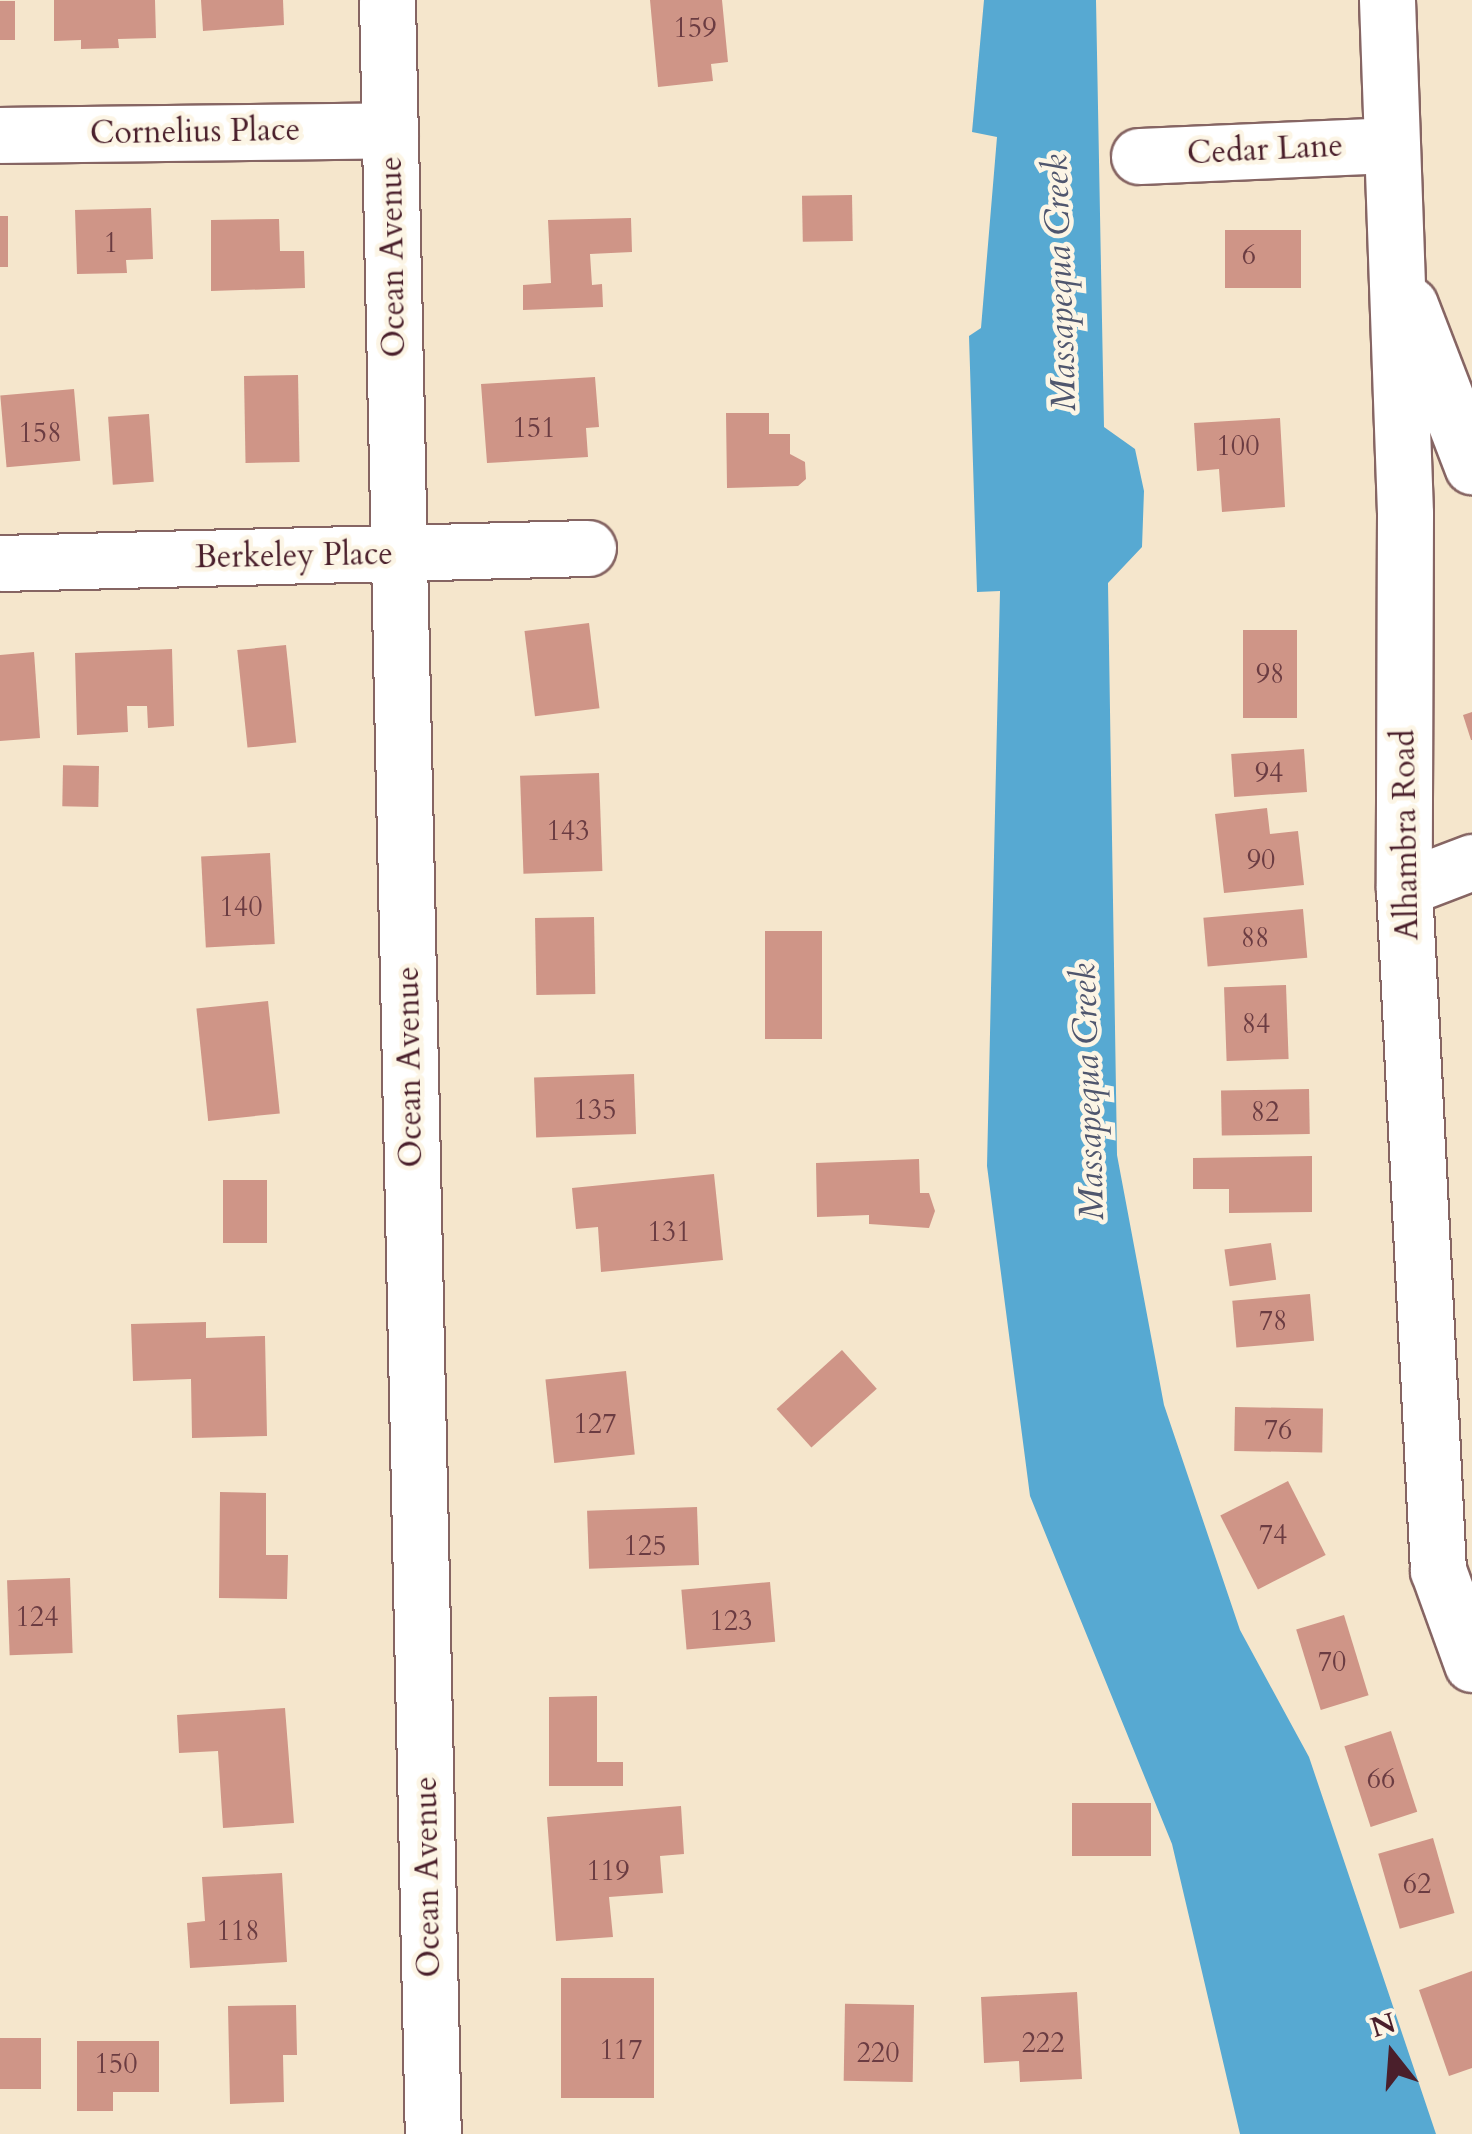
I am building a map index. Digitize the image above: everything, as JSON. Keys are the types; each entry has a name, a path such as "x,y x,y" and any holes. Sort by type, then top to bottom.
{"street":[{"name":"Ocean Avenue","path":"387,0 433,2134"},
{"name":"Alhambra Road","path":"1387,0 1405,514 1404,888 1438,1570 1472,1664"},
{"name":"Cornelius Place","path":"0,135 390,130"},
{"name":"Cedar Lane","path":"1139,156 1390,145"},
{"path":"1394,262 1472,466"},
{"path":"1405,514 1472,489"},
{"name":"Berkeley Place","path":"0,562 588,548"},
{"path":"1404,888 1472,862"}],"water":[{"name":"Massapequa Creek","path":"984,0 1096,0 1104,427 1135,449 1144,491 1142,547 1108,583 1117,1155 1164,1405 1240,1630 1309,1757 1436,2134 1240,2134 1172,1844 1030,1496 987,1166 1000,591 977,592 969,336 981,328 997,137 972,132"}],"building":[{"path":"54,0 155,0 156,38 118,39 119,48 81,49 81,40 54,41"},
{"path":"201,0 283,0 284,25 203,31"},
{"path":"650,0 722,0 728,62 711,64 713,81 658,87"},
{"path":"0,1 15,1 15,40 0,40"},
{"path":"852,195 853,241 803,242 802,196"},
{"path":"151,208 153,259 126,260 127,273 77,274 75,210"},
{"path":"0,216 8,216 8,267 0,267"},
{"path":"631,218 632,252 590,254 592,285 602,284 603,307 523,310 523,285 551,283 548,220"},
{"path":"279,219 280,251 304,251 305,288 211,291 211,220"},
{"path":"1225,230 1301,230 1301,288 1225,288"},
{"path":"298,375 300,462 246,463 244,376"},
{"path":"595,377 599,427 586,428 588,457 487,463 481,384"},
{"path":"74,389 80,461 7,467 0,395"},
{"path":"726,413 769,413 769,434 790,434 790,454 805,462 806,479 798,486 727,488"},
{"path":"149,414 154,482 113,485 108,417"},
{"path":"1280,418 1285,507 1222,512 1219,469 1197,471 1194,423"},
{"path":"589,623 599,708 535,716 524,631"},
{"path":"1243,630 1297,630 1297,718 1243,718"},
{"path":"286,645 296,742 248,748 237,650"},
{"path":"172,649 174,726 148,728 147,706 127,706 128,732 77,735 75,653"},
{"path":"34,652 40,738 0,741 0,655"},
{"path":"1472,712 1472,740 1471,740 1463,715"},
{"path":"1304,749 1307,792 1234,797 1231,754"},
{"path":"63,765 99,766 98,807 62,806"},
{"path":"599,773 602,871 523,874 520,776"},
{"path":"1267,808 1270,834 1298,831 1304,885 1224,893 1215,814"},
{"path":"270,853 275,944 206,947 201,857"},
{"path":"1303,909 1307,958 1208,967 1203,918"},
{"path":"594,917 595,994 536,995 535,918"},
{"path":"765,931 822,931 822,1039 765,1039"},
{"path":"1286,985 1289,1059 1227,1061 1224,987"},
{"path":"268,1001 280,1113 208,1121 196,1009"},
{"path":"634,1074 636,1134 536,1137 534,1077"},
{"path":"1309,1089 1310,1134 1222,1136 1221,1091"},
{"path":"1312,1156 1312,1212 1229,1213 1229,1189 1193,1189 1193,1158"},
{"path":"919,1159 920,1193 929,1193 935,1211 929,1228 869,1224 869,1215 817,1217 816,1163"},
{"path":"714,1174 723,1260 601,1272 598,1227 576,1229 572,1188"},
{"path":"223,1180 267,1180 267,1243 223,1243"},
{"path":"1271,1243 1276,1280 1230,1286 1224,1250"},
{"path":"1310,1294 1314,1341 1236,1348 1232,1301"},
{"path":"206,1322 206,1338 265,1336 267,1436 192,1438 191,1379 133,1381 131,1324"},
{"path":"842,1350 877,1389 811,1448 777,1409"},
{"path":"626,1371 635,1455 554,1463 545,1379"},
{"path":"1235,1407 1323,1409 1322,1453 1234,1451"},
{"path":"1288,1481 1326,1555 1258,1589 1220,1516"},
{"path":"220,1492 266,1493 266,1555 288,1555 287,1599 219,1598"},
{"path":"697,1507 699,1565 589,1569 587,1511"},
{"path":"70,1578 73,1653 10,1655 7,1580"},
{"path":"770,1582 775,1642 687,1650 681,1590"},
{"path":"1344,1615 1369,1695 1321,1710 1296,1630"},
{"path":"597,1696 597,1762 623,1762 623,1786 549,1786 549,1697"},
{"path":"285,1708 294,1823 223,1828 218,1751 179,1753 177,1715"},
{"path":"1391,1731 1417,1812 1371,1827 1344,1746"},
{"path":"1072,1803 1151,1803 1151,1856 1072,1856"},
{"path":"681,1806 684,1854 660,1856 663,1893 609,1897 613,1937 556,1941 547,1817"},
{"path":"1433,1838 1454,1913 1400,1929 1378,1854"},
{"path":"282,1873 287,1962 190,1968 187,1923 205,1921 202,1877"},
{"path":"1472,1971 1472,2068 1449,2076 1419,1990"},
{"path":"561,1978 654,1978 654,2098 561,2098"},
{"path":"1077,1992 1082,2079 1020,2082 1019,2061 984,2063 981,1997"},
{"path":"845,2004 914,2005 913,2082 844,2081"},
{"path":"296,2005 297,2055 283,2055 284,2102 230,2104 228,2006"},
{"path":"0,2038 41,2038 41,2089 0,2089"},
{"path":"77,2041 159,2041 159,2092 113,2092 113,2111 77,2111"}]}
